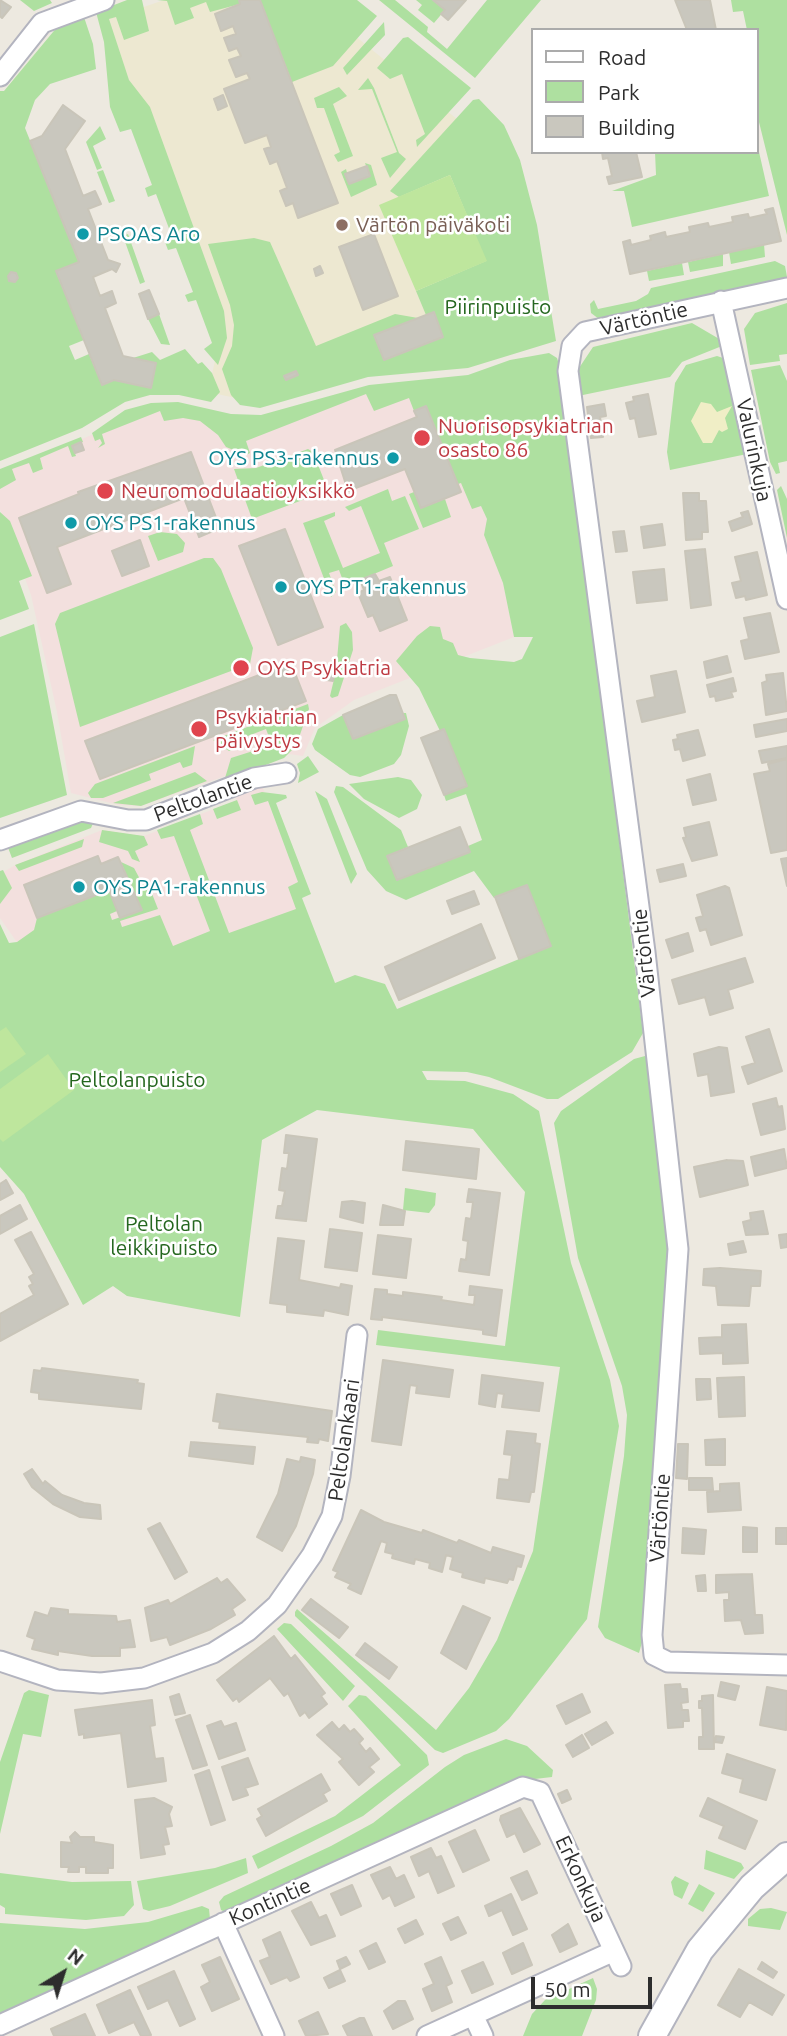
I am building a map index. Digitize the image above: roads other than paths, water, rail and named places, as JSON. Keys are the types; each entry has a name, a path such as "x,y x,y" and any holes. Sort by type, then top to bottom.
{"main road":[{"path":"652,2036 700,1950 752,1887 787,1856"}],"street":[{"path":"0,76 42,23 104,0"},
{"name":"Värtöntie","path":"787,288 585,332 572,346 568,371 645,952 677,1249 652,1635 654,1655 668,1662 787,1665"},
{"name":"Valurinkuja","path":"721,301 787,599"},
{"name":"Peltolantie","path":"0,840 81,811 128,820 146,820 254,778 286,773"},
{"name":"Peltolankaari","path":"0,1661 57,1680 101,1683 144,1678 213,1653 248,1631 277,1605 302,1571 332,1516 340,1476 357,1335"},
{"name":"Kontintie","path":"0,2025 523,1787 540,1792"},
{"name":"Erkonkuja","path":"473,2015 617,1959 540,1792"},
{"path":"223,1923 274,2036"},
{"path":"427,2036 473,2015 483,2036"}],"place":[{"name":"Värtön päiväkoti","path":"342,225"},
{"name":"PSOAS Aro","path":"83,234"},
{"name":"Nuorisopsykiatrian osasto 86","path":"422,438"},
{"name":"OYS PS3-rakennus","path":"393,458"},
{"name":"Neuromodulaatioyksikkö","path":"105,491"},
{"name":"OYS PS1-rakennus","path":"71,523"},
{"name":"OYS PT1-rakennus","path":"281,587"},
{"name":"OYS Psykiatria","path":"241,668"},
{"name":"Psykiatrian päivystys","path":"199,729"},
{"name":"OYS PA1-rakennus","path":"79,887"}],"park label":[{"name":"Piirinpuisto","path":"498,307"},
{"name":"Peltolanpuisto","path":"137,1080"},
{"name":"Peltolan leikkipuisto","path":"164,1236"}]}
